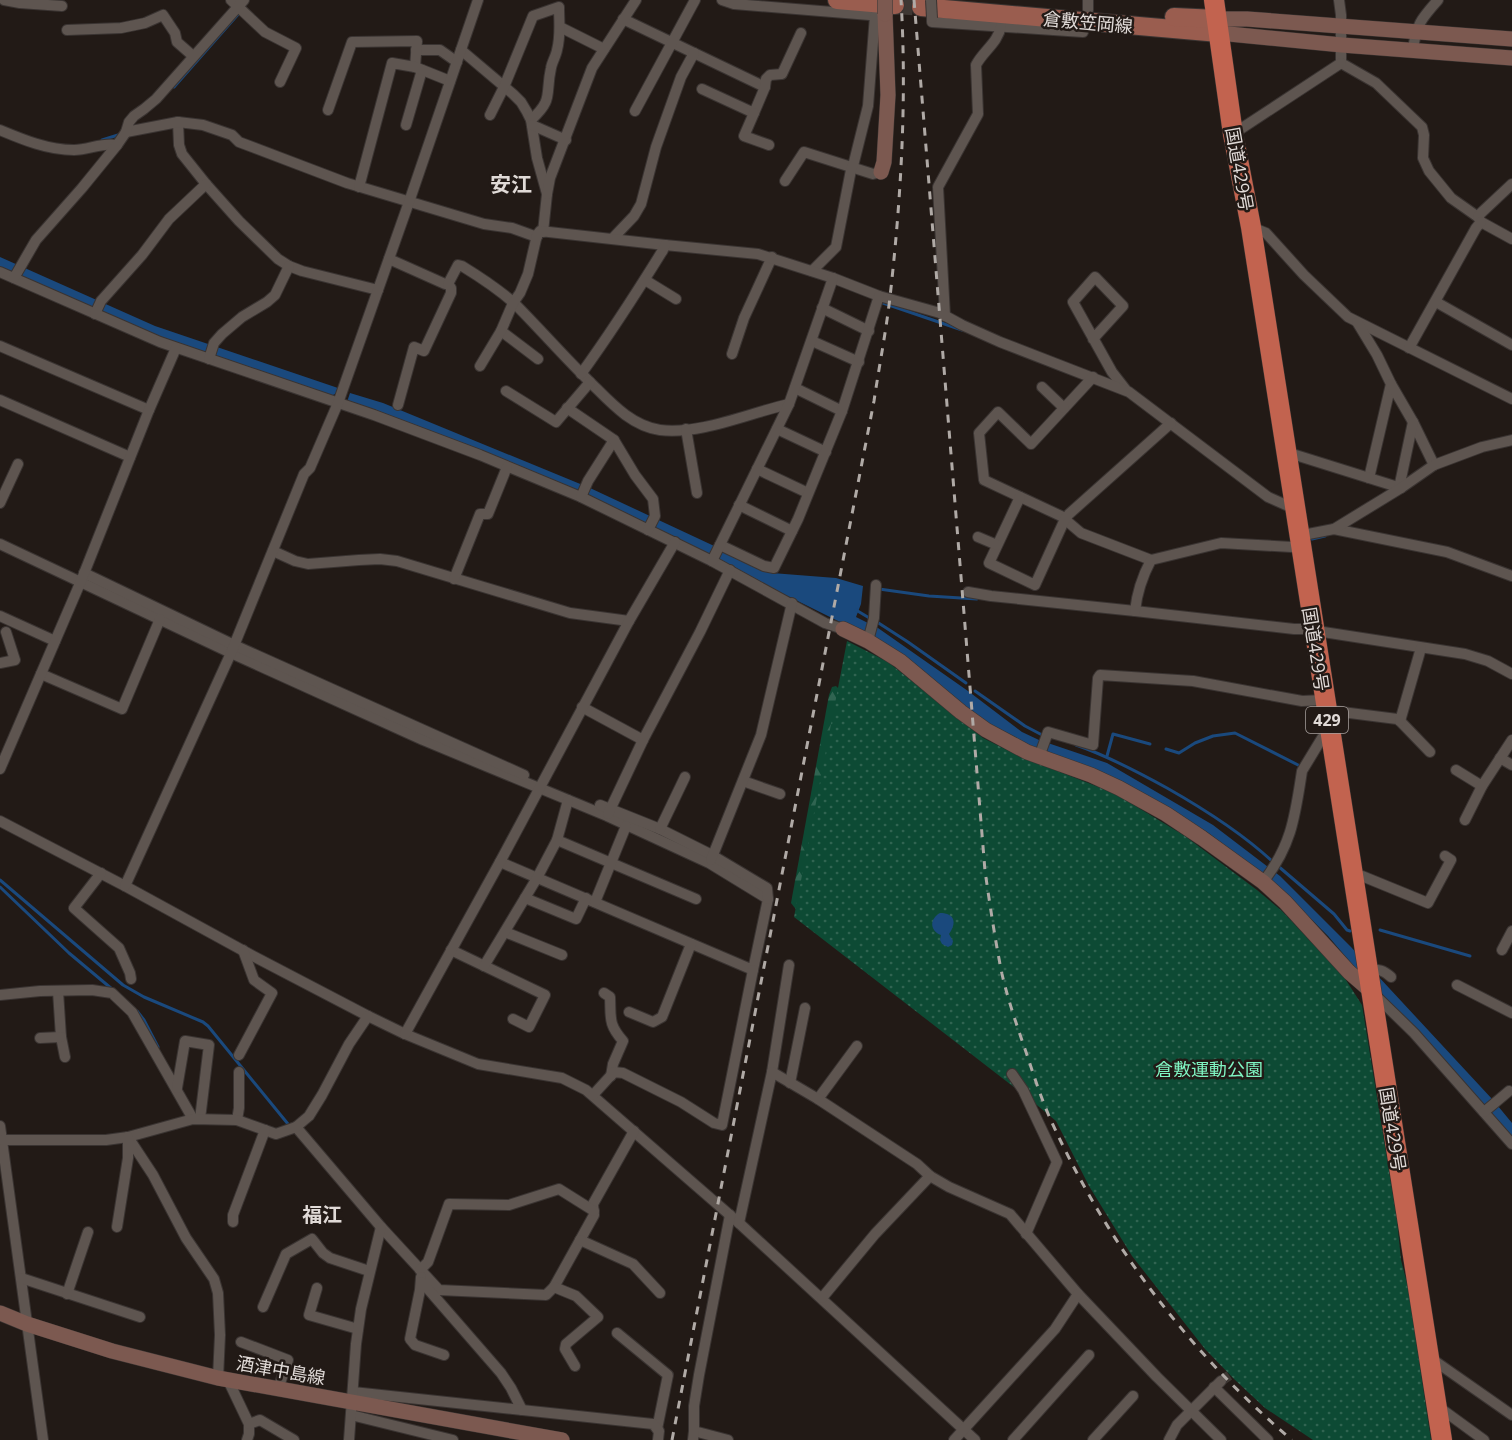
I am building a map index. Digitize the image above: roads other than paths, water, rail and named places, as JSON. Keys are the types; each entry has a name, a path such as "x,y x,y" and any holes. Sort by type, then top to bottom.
{"highway":[{"name":"国道429号","path":"1217,17 1233,134 1251,227 1442,1440"}],"main road":[{"path":"837,0 885,10"},
{"name":"倉敷笠岡線","path":"963,0 1217,17"},
{"name":"倉敷笠岡線","path":"928,8 1088,10"}],"street":[{"path":"125,886 232,649 304,474 310,468 338,402 478,0"},
{"path":"635,111 695,0"},
{"path":"722,0 734,4 885,10"},
{"path":"1339,0 1341,63"},
{"path":"1413,50 1415,32 1423,17 1438,0"},
{"path":"11,1 62,6"},
{"path":"480,366 501,331 528,274 550,178 592,68 633,1"},
{"path":"15,277 36,240 117,145 134,116 156,99 239,6 265,32 296,48 280,82"},
{"path":"490,114 504,87 533,16 559,7 560,36 551,69 548,99 531,122"},
{"path":"928,8 932,22 1083,32 1088,10"},
{"path":"812,271 836,247 852,167 868,106 885,10"},
{"path":"785,181 804,152 873,174 881,172 884,162 888,95 885,10"},
{"path":"67,30 121,28 145,24 163,15 175,33 177,42 193,56"},
{"path":"1217,17 1512,39"},
{"path":"1217,17 1342,45 1512,58"},
{"path":"624,19 765,87"},
{"path":"945,316 938,187 978,114 976,65 979,58 999,35 1001,26"},
{"path":"560,27 604,49"},
{"path":"769,145 744,136 765,87 765,80 770,75 782,74 801,33"},
{"path":"328,110 352,42 417,41 419,68 406,124"},
{"path":"416,50 440,50 457,62"},
{"path":"462,50 521,102 531,122 537,158 547,194"},
{"path":"613,238 634,216 641,204 656,147 681,77 694,52"},
{"path":"360,184 392,63 419,68 450,81"},
{"path":"1233,134 1341,63"},
{"path":"1341,63 1376,83 1422,127 1423,159 1429,171 1451,198 1480,220 1512,239"},
{"path":"702,89 754,113"},
{"path":"531,122 566,140"},
{"path":"178,125 182,154 239,221 268,250 289,266 334,280 378,290"},
{"path":"128,128 203,125 232,135 239,142 409,202 484,224 539,234 613,238 664,247 743,252 812,271 878,300 940,313 1000,342 1090,380 1129,393"},
{"path":"0,130 27,142 60,149 75,150 105,144 117,145"},
{"path":"97,309 169,219 206,184"},
{"path":"1409,348 1480,220 1512,184"},
{"path":"1251,227 1266,233 1304,275 1348,317 1512,399"},
{"path":"581,374 645,280 664,247"},
{"path":"389,259 448,284 452,293 424,351 414,347 398,405"},
{"path":"732,354 744,318 771,260"},
{"path":"448,284 458,265 484,280 513,303 615,407 643,425 658,430 686,429 789,404"},
{"path":"211,353 233,324 274,295 289,266"},
{"path":"0,272 97,309 176,348 211,353 507,467 583,493 651,524 675,542 764,568 774,568 826,452 842,411 878,300"},
{"path":"1094,339 1123,306 1095,277 1073,302 1112,372 1129,393 1268,497 1295,509"},
{"path":"645,280 676,299"},
{"path":"716,553 789,404 832,280"},
{"path":"1436,302 1512,345"},
{"path":"822,308 869,331"},
{"path":"1355,320 1377,355 1434,465"},
{"path":"501,331 538,359"},
{"path":"812,341 858,362"},
{"path":"0,346 149,410"},
{"path":"0,769 176,348"},
{"path":"1090,380 1031,444 998,412 979,433 984,480 1061,516 1081,533 1150,560 1221,543 1292,547 1299,541 1334,529 1434,465 1482,447 1512,440"},
{"path":"506,391 556,422 590,382"},
{"path":"1369,478 1391,384"},
{"path":"1042,387 1064,408"},
{"path":"795,388 842,411"},
{"path":"0,400 130,457"},
{"path":"567,408 614,440 653,499 651,524"},
{"path":"1400,488 1413,422"},
{"path":"1029,599 1065,519 1169,425"},
{"path":"686,429 697,493"},
{"path":"777,429 826,452"},
{"path":"583,493 614,440"},
{"path":"1285,452 1400,488"},
{"path":"0,504 18,464"},
{"path":"454,579 480,514 488,514 507,467"},
{"path":"757,469 808,493"},
{"path":"1020,497 989,563 1035,585"},
{"path":"739,505 792,531"},
{"path":"1334,529 1447,552 1512,576"},
{"path":"978,537 997,545"},
{"path":"405,1034 629,621 675,542"},
{"path":"0,544 82,577 232,649"},
{"path":"273,551 308,564 380,559 397,561 570,613 629,621"},
{"path":"716,553 730,570 757,582 825,623 869,640 900,661 974,722 1008,743 1119,788 1166,814 1202,838 1271,871 1285,902 1349,972 1489,1108 1512,1144"},
{"path":"1135,610 1136,594 1150,560"},
{"path":"757,582 764,568"},
{"path":"609,813 643,740 730,570"},
{"path":"82,577 160,619 541,786 609,813 626,826 711,859"},
{"path":"869,640 874,618 876,588"},
{"path":"968,592 1294,629 1304,628 1420,650 1465,654 1488,661 1512,674"},
{"path":"711,859 761,735 792,603"},
{"path":"0,616 55,641"},
{"path":"41,674 122,709 160,619"},
{"path":"0,663 15,660 3,633 22,627"},
{"path":"1400,721 1420,650"},
{"path":"1040,755 1048,732 1093,745 1100,675 1193,681 1400,721 1430,752"},
{"path":"582,707 643,740"},
{"path":"1271,871 1289,837 1294,821 1302,771 1322,738 1330,736"},
{"path":"1465,820 1482,786 1512,740"},
{"path":"1500,758 1512,765"},
{"path":"1456,770 1482,786"},
{"path":"660,829 685,777"},
{"path":"743,781 780,794"},
{"path":"541,786 568,800 660,829 711,859 768,899 722,1125 714,1123 681,1102 623,1073 614,1072 593,1095"},
{"path":"484,966 557,840 568,800"},
{"path":"0,821 405,1034 478,1064 562,1078 586,1090 822,1298 975,1440"},
{"path":"525,898 576,919 591,900 612,862 626,826"},
{"path":"557,840 696,899"},
{"path":"1353,877 1362,876 1428,903 1451,860 1445,856"},
{"path":"500,862 753,970"},
{"path":"100,873 74,908 119,948 130,973 130,979"},
{"path":"1502,950 1512,931"},
{"path":"504,932 562,955"},
{"path":"630,1012 653,1022 662,1017 692,944"},
{"path":"239,1055 272,993 254,980 243,950"},
{"path":"451,950 545,995 530,1027 513,1019"},
{"path":"728,1440 694,1435 694,1406 734,1219 772,1072 789,965"},
{"path":"1368,970 1383,970 1390,977"},
{"path":"1457,985 1512,1012"},
{"path":"0,995 92,990 112,993 132,1012 196,1119"},
{"path":"58,991 65,1058"},
{"path":"604,993 610,997 611,1024 623,1041 613,1064 611,1076"},
{"path":"790,1083 805,1008"},
{"path":"2,1140 106,1140 128,1137 196,1119 237,1118 276,1134 296,1127 309,1116 349,1044 368,1016"},
{"path":"40,1038 61,1037"},
{"path":"177,1088 185,1041 209,1045 204,1090 196,1119"},
{"path":"818,1100 857,1046"},
{"path":"237,1118 239,1072"},
{"path":"772,1072 917,1164 930,1176 1010,1214 1078,1294 1221,1440"},
{"path":"1012,1074 1023,1090 1057,1162 1026,1234"},
{"path":"1489,1108 1509,1091"},
{"path":"0,1126 43,1440"},
{"path":"296,1127 421,1276 428,1289 501,1374 522,1410"},
{"path":"233,1222 233,1215 265,1130"},
{"path":"421,1276 439,1290 546,1295 554,1287 594,1215 593,1204 634,1131"},
{"path":"117,1227 128,1158 128,1137"},
{"path":"128,1137 153,1175 186,1238 214,1279 218,1293 223,1379 250,1435"},
{"path":"822,1298 875,1234 930,1176"},
{"path":"444,1355 415,1345 410,1339 421,1276 449,1204 509,1205 560,1189 594,1211"},
{"path":"349,1440 361,1309 381,1227"},
{"path":"67,1294 88,1232"},
{"path":"263,1307 286,1254 312,1239 330,1258 369,1271"},
{"path":"580,1240 633,1264 660,1293"},
{"path":"21,1278 140,1317"},
{"path":"554,1287 576,1296 598,1317 566,1344 565,1349 575,1366"},
{"path":"317,1288 309,1315 358,1329"},
{"path":"954,1440 1055,1329 1078,1294"},
{"name":"酒津中島線","path":"0,1313 112,1351 223,1379 562,1440"},
{"path":"617,1333 668,1375 657,1434"},
{"path":"241,1342 288,1360 278,1389"},
{"path":"1013,1440 1089,1355"},
{"path":"1428,1357 1512,1415"},
{"path":"1169,1440 1177,1425 1217,1384 1268,1440"},
{"path":"1093,1440 1133,1396"},
{"path":"352,1403 522,1410 653,1424 657,1434"},
{"path":"352,1403 453,1440"},
{"path":"1436,1405 1484,1440"},
{"path":"250,1435 260,1420 294,1440"}],"water":[{"path":"0,257 155,326 338,388 337,393 331,396 168,341 0,268"},
{"path":"350,393 383,403 590,488 772,573 836,578 863,586 861,604 856,617 878,628 1022,732 1107,763 1213,825 1280,876 1351,947 1493,1100 1512,1123 1512,1136 1404,1017 1276,884 1207,832 1104,773 1034,749 1005,735 842,623 587,496 376,410 347,402"},
{"path":"940,913 952,917 954,923 949,934 953,941 952,945 948,947 942,944 941,935 932,925 934,918"}],"waterway":[{"path":"174,87 241,11"},
{"path":"102,140 118,135"},
{"path":"880,302 962,330"},
{"path":"1312,539 1325,536"},
{"path":"879,589 929,596 977,599"},
{"path":"856,610 871,619"},
{"path":"877,622 966,683"},
{"path":"975,691 1025,726 1044,736"},
{"path":"1166,749 1179,753 1213,736 1235,733 1300,766"},
{"path":"1107,756 1113,734 1150,744"},
{"path":"1076,745 1123,765 1181,796 1236,831 1273,862"},
{"path":"1278,866 1334,914 1350,931"},
{"path":"0,880 123,985 208,1026 288,1124"},
{"path":"0,887 69,953 112,989"},
{"path":"1380,930 1470,956"},
{"path":"137,1011 158,1047"}],"tunnel":[{"path":"895,5 921,7"},
{"path":"1221,1381 1230,1375"}],"railway":[{"path":"672,1440 874,401 890,297 900,186 903,74 901,0"},
{"path":"914,0 985,871 1004,984 1049,1116 1071,1162 1123,1250 1152,1292 1184,1332 1218,1370 1292,1440"}],"district":[{"name":"安江","path":"511,184"},
{"name":"福江","path":"322,1214"}],"park label":[{"name":"倉敷運動公園","path":"1209,1069"}]}
